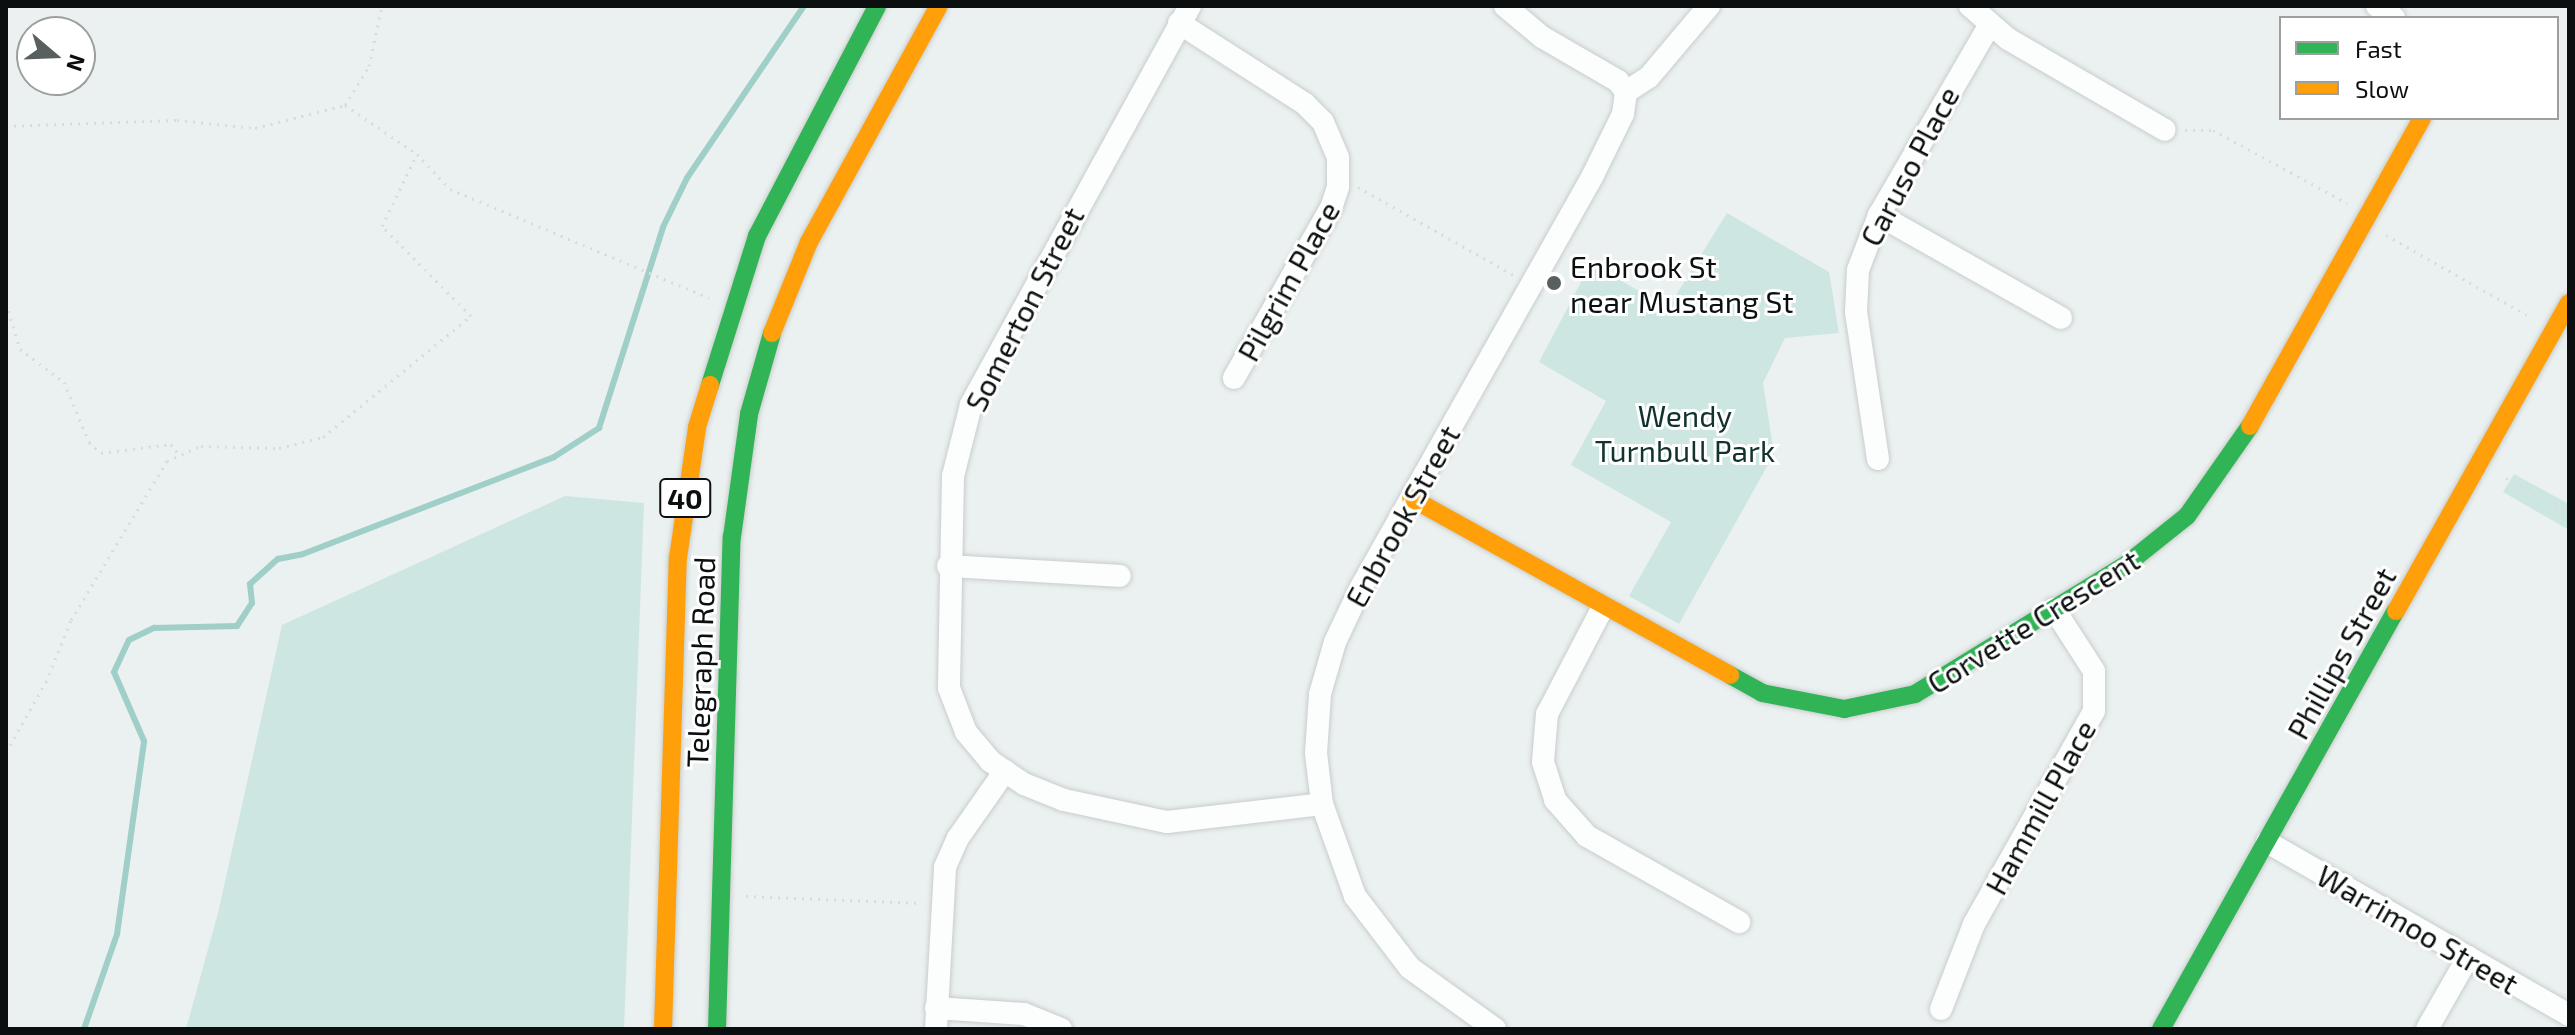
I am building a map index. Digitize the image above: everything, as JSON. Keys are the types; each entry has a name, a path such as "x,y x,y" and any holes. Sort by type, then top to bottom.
{"street":[{"name":"Telegraph Road","path":"663,1029 677,572 697,427 757,236 877,6"},
{"name":"Telegraph Road","path":"717,1029 732,537 754,391 777,317 809,242 939,6"},
{"path":"1505,6 1542,37 1618,81 1626,92 1649,77 1709,6"},
{"path":"1970,6 1989,26 2165,130"},
{"name":"Pilgrim Place","path":"1185,14 1315,112 1335,145 1339,180 1325,220 1234,378"},
{"name":"Somerton Street","path":"1185,14 971,405 953,476 948,566 949,688 966,732 1005,771 1041,792 1141,819 1214,820 1322,804"},
{"name":"Caruso Place","path":"1878,459 1856,291 1863,250 1879,215 1989,26"},
{"name":"Enbrook Street","path":"1495,1029 1431,986 1390,946 1349,884 1322,804 1316,753 1326,670 1361,587 1616,130 1626,92"},
{"name":"Corvette Crescent","path":"1411,498 1762,693 1844,709 1891,702 1941,682 2167,535 2203,497 2238,447 2421,120"},
{"path":"1879,215 2061,318"},
{"name":"Phillips Street","path":"2161,1029 2569,303"},
{"path":"948,566 1120,576"},
{"path":"1603,607 1547,714 1543,762 1555,800 1587,836 1739,922"},
{"name":"Hammill Place","path":"1941,1009 1974,924 2094,711 2094,671 2054,609"},
{"path":"1005,771 951,853 940,903 936,1019 1024,1014 1061,1029"},
{"name":"Warrimoo Street","path":"2267,842 2569,1015"},
{"path":"2427,1029 2468,957"}],"path":[{"path":"6,126 177,120 255,128 345,105 369,66 382,6"},
{"path":"345,105 417,154 450,189 709,298"},
{"path":"2165,130 2213,130 2536,320"},
{"path":"6,752 46,682 71,620 167,461 201,446 279,448 323,437 471,316 382,226 417,154"},
{"path":"1339,180 1531,285"},
{"path":"6,303 20,349 64,382 89,442 101,453 171,444 179,455"},
{"path":"2506,478 2569,514"},
{"path":"742,896 940,903"}],"green space":[{"name":"Wendy Turnbull Park","path":"1727,213 1829,272 1839,333 1785,338 1763,383 1774,454 1679,624 1629,596 1671,522 1571,465 1606,401 1539,362 1591,263 1668,308"},
{"path":"2514,474 2569,504 2569,530 2503,492"},
{"path":"565,496 644,503 624,1029 186,1029 218,913 282,625"}],"waterway":[{"path":"84,1029 117,934 144,741 114,672 129,640 154,628 237,626 252,603 250,584 278,559 303,554 554,457 599,428 663,227 687,178 804,6"}],"traffic: fast":[{"path":"710,385 757,236 877,6"},
{"path":"717,1029 732,537 749,414 772,333"},
{"path":"1730,675 1762,693 1844,709 1915,694 2127,564 2187,516 2250,426"},
{"path":"2161,1029 2396,611"}],"traffic: slow":[{"path":"772,333 809,242 939,6"},
{"path":"2250,426 2421,120"},
{"path":"2396,611 2569,303"},
{"path":"663,1029 678,558 697,427 710,385"},
{"path":"1411,498 1730,675"}],"place":[{"name":"Enbrook St near Mustang St","path":"1554,283"}]}
